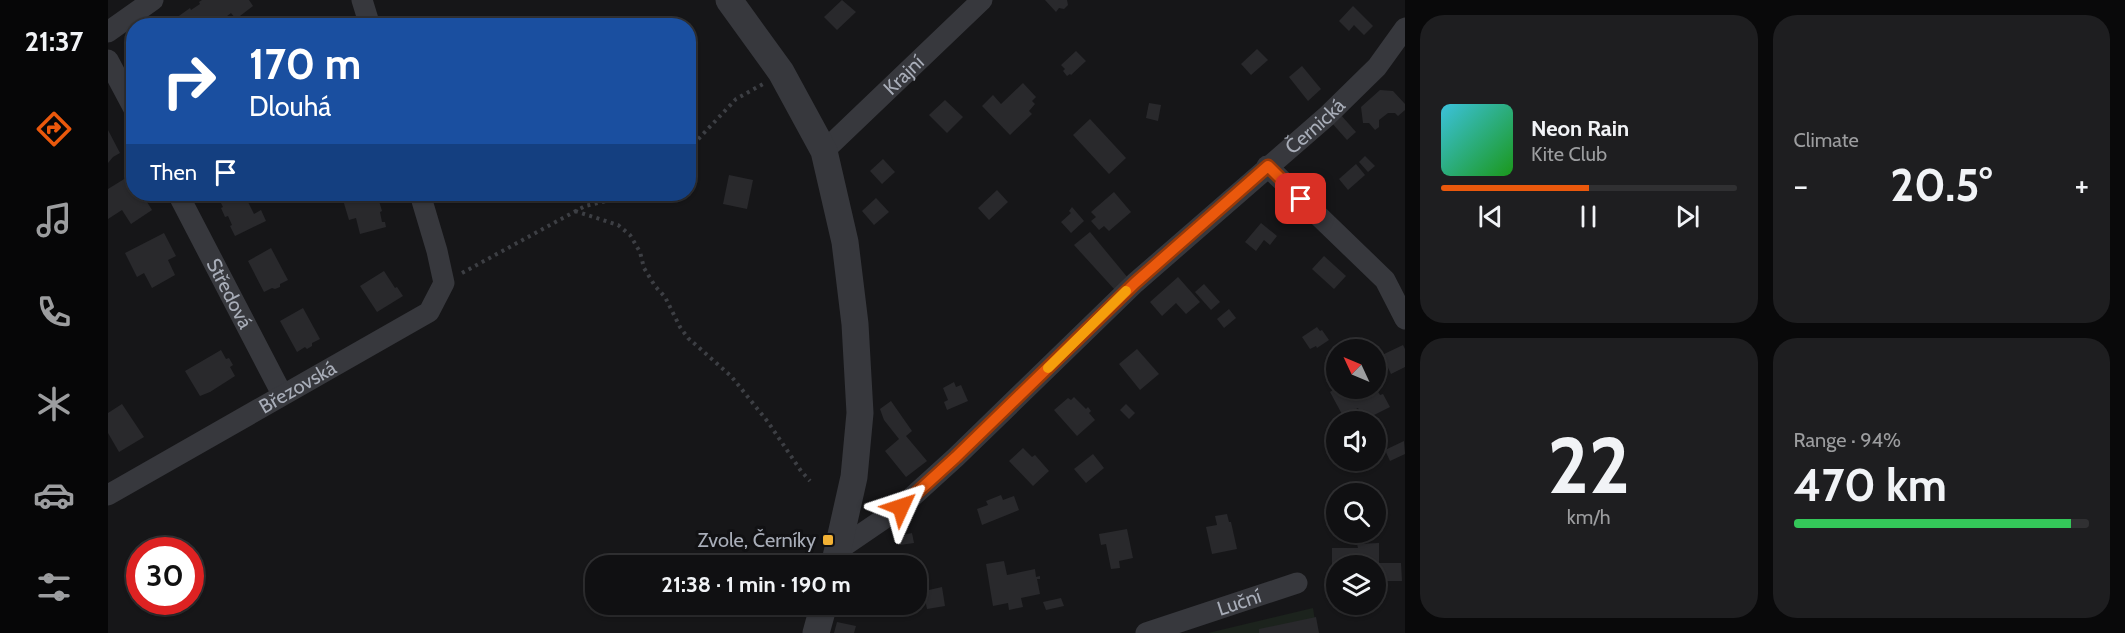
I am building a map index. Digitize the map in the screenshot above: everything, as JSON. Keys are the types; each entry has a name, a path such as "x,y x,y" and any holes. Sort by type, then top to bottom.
{"street":[{"path":"128,18 153,0"},
{"path":"362,0 368,18"},
{"path":"729,0 781,72 824,151 845,242 855,324 860,413 854,477 837,555"},
{"name":"Krajní","path":"824,151 982,0"},
{"path":"108,32 126,19"},
{"name":"Černická","path":"840,555 909,500 1135,283 1327,116 1377,67 1405,28"},
{"path":"108,60 126,94"},
{"path":"1268,166 1385,280 1405,319"},
{"name":"Středová","path":"182,201 282,394"},
{"path":"422,201 444,283"},
{"name":"Březovská","path":"108,494 429,312 444,283"},
{"name":"Luční","path":"1146,633 1297,584"},
{"path":"816,633 821,615"}],"path":[{"path":"696,142 736,99 781,72"},
{"path":"444,283 575,211 606,201"},
{"path":"575,211 618,225 630,236 639,252 644,268 665,297 688,338 731,376 768,422 810,481"}],"shaded area":[{"path":"1313,608 1317,633 1208,633"}],"building":[{"path":"202,0 249,0 253,6 237,18 231,13 224,18 176,18 200,4"},
{"path":"842,0 856,12 837,30 824,17"},
{"path":"1045,0 1067,0 1068,5 1064,9 1059,8 1056,12"},
{"path":"1353,6 1373,26 1364,35 1354,25 1349,31 1339,21"},
{"path":"1257,49 1268,60 1251,75 1241,64"},
{"path":"1076,51 1086,61 1067,76 1061,65"},
{"path":"1302,66 1321,89 1308,101 1289,77"},
{"path":"1023,83 1036,97 1032,101 1035,104 1029,111 1032,114 1010,135 982,106 993,95 1001,104"},
{"path":"1380,90 1393,91 1405,104 1405,110 1398,116 1395,113 1388,113 1379,120 1379,127 1375,130 1369,123 1363,123 1361,107"},
{"path":"945,100 963,117 947,133 929,115"},
{"path":"1149,103 1161,105 1158,121 1146,118"},
{"path":"1340,114 1356,132 1347,140 1331,122"},
{"path":"1090,119 1126,158 1109,174 1073,135"},
{"path":"108,130 120,153 108,163"},
{"path":"1365,156 1375,166 1368,172 1359,162"},
{"path":"883,159 895,172 882,184 870,171"},
{"path":"1356,164 1365,175 1348,190 1339,179"},
{"path":"729,175 753,180 747,209 723,204"},
{"path":"126,178 126,201 146,201 152,210 131,224 122,210 108,219 108,189"},
{"path":"997,190 1008,202 989,220 978,208"},
{"path":"1114,192 1131,212 1109,231 1104,226 1099,230 1091,221 1096,217 1091,212"},
{"path":"876,198 889,212 874,225 862,211"},
{"path":"220,201 248,201 254,214 261,210 266,221 235,236 228,216 225,217 221,208 223,207"},
{"path":"343,201 379,201 382,222 385,222 386,227 360,234 356,218 349,220"},
{"path":"1072,207 1084,221 1071,233 1061,222 1071,213 1069,211"},
{"path":"1261,223 1277,236 1270,245 1264,240 1256,251 1245,242"},
{"path":"1090,232 1128,278 1115,290 1074,245"},
{"path":"164,233 176,256 168,260 175,275 152,288 144,273 137,277 125,253"},
{"path":"271,248 288,280 280,284 280,287 264,292 248,261"},
{"path":"1324,256 1346,276 1334,289 1312,269"},
{"path":"384,271 403,296 377,312 360,286"},
{"path":"1178,277 1200,302 1186,314 1176,303 1162,316 1150,302"},
{"path":"1204,284 1220,302 1211,310 1195,292"},
{"path":"303,308 320,339 307,349 305,347 297,352 280,321"},
{"path":"1229,309 1236,318 1224,328 1217,319"},
{"path":"1317,327 1328,339 1317,348 1316,346 1310,349 1302,337"},
{"path":"1403,345 1405,367 1391,374 1386,363 1386,353"},
{"path":"1137,349 1159,374 1140,390 1119,364"},
{"path":"221,350 233,365 230,367 235,376 200,396 185,371"},
{"path":"954,382 956,387 961,385 968,401 947,410 944,402 948,400 943,388"},
{"path":"1074,397 1086,409 1088,407 1091,411 1089,413 1095,420 1077,436 1054,410 1068,398 1071,400"},
{"path":"1334,399 1386,399 1390,407 1382,411 1360,411 1358,408 1352,411 1340,411"},
{"path":"891,401 912,431 906,436 927,461 906,477 885,451 899,439 884,420 880,409"},
{"path":"122,404 144,437 119,452 108,433 108,413"},
{"path":"1126,404 1135,413 1129,419 1120,410"},
{"path":"1404,441 1405,454 1390,461 1386,450"},
{"path":"1023,448 1032,457 1035,455 1049,471 1033,486 1009,461"},
{"path":"1093,454 1104,468 1086,483 1074,469"},
{"path":"1001,495 1003,500 1014,496 1019,510 982,525 977,509 988,505 986,501"},
{"path":"1227,514 1237,549 1212,554 1206,527 1217,525 1215,516"},
{"path":"1127,529 1133,558 1119,561 1120,568 1111,569 1106,544 1101,545 1099,534"},
{"path":"912,533 914,543 900,545 898,536"},
{"path":"1379,543 1379,555 1332,555 1332,548 1358,548 1357,544"},
{"path":"1004,561 1007,575 1035,569 1036,577 1040,576 1040,579 1037,579 1040,594 1021,598 1023,607 1009,610 1008,603 993,606 986,564"},
{"path":"1386,563 1401,563 1402,581 1386,581"},
{"path":"927,585 929,590 942,587 945,606 927,609"},
{"path":"1061,598 1064,606 1046,610 1043,602"},
{"path":"1316,617 1319,633 1259,633 1259,629"},
{"path":"837,622 856,626 854,633 834,633"}],"slow traffic":[{"path":"1048,368 1126,291"}],"place":[{"name":"Zvole, Černíky","path":"828,540"}],"route":[{"path":"901,507 956,457 1135,283 1268,166 1301,199"}]}
